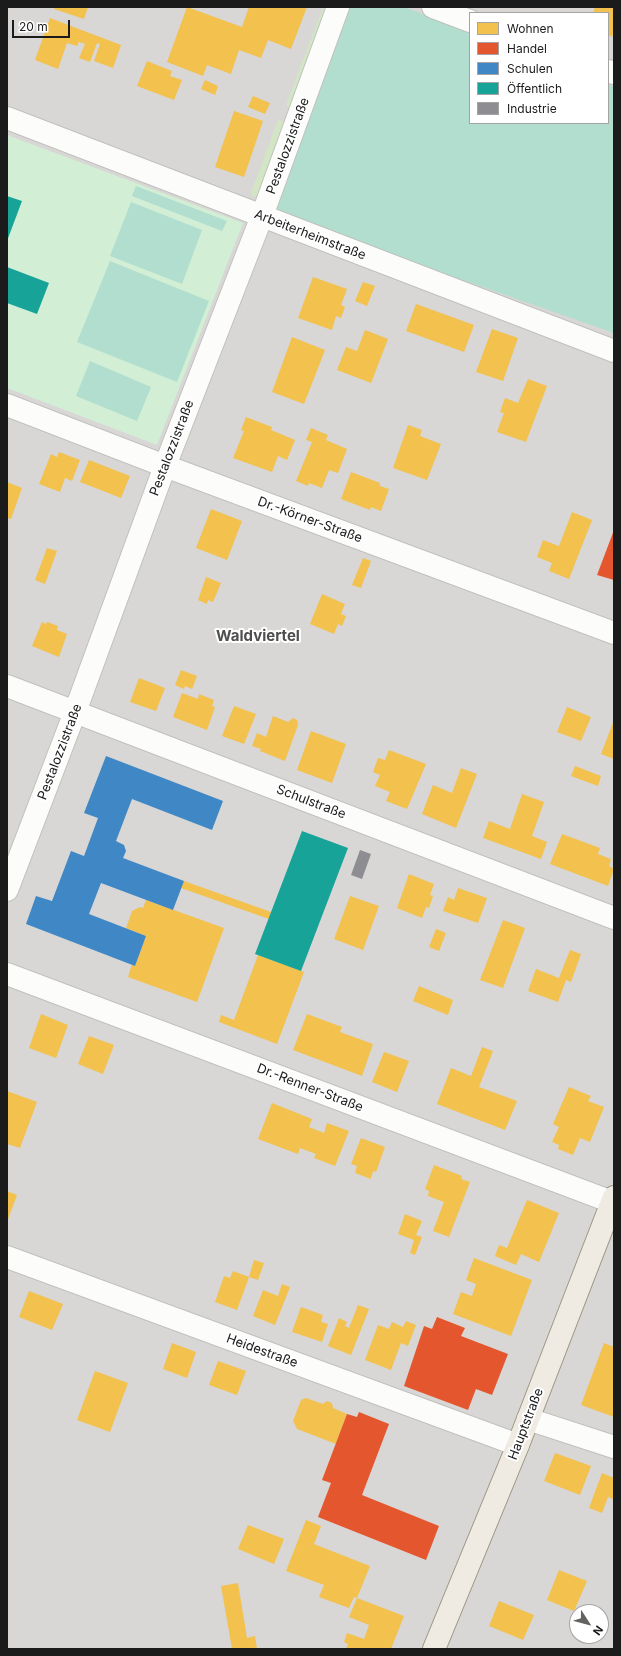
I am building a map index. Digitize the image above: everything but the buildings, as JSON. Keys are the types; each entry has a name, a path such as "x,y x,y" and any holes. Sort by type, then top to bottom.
{"main road":[{"name":"Hauptstraße","path":"434,1649 518,1445 613,1200"}],"street":[{"name":"Pestalozzistraße","path":"7,890 76,712 165,466 262,216 338,7"},
{"path":"433,7 469,21"},
{"name":"Arbeiterheimstraße","path":"7,118 614,351"},
{"name":"Dr.-Körner-Straße","path":"7,405 165,466 614,633"},
{"name":"Schulstraße","path":"7,686 614,918"},
{"name":"Dr.-Renner-Straße","path":"7,974 613,1200"},
{"name":"Heidestraße","path":"7,1257 518,1445"},
{"path":"528,1419 614,1446"}],"shaded area":[{"path":"7,7 614,7 614,1649 7,1649"}],"green space":[{"path":"323,7 333,7 291,110 286,105"},
{"path":"350,7 404,7 469,32 469,124 609,124 609,84 614,87 614,333 271,213"},
{"path":"278,120 290,124 260,195 252,197 252,190"},
{"path":"7,135 243,223 157,445 7,388"},
{"path":"136,186 227,221 222,231 132,196"},
{"path":"131,202 202,230 182,284 110,256"},
{"path":"110,261 209,301 177,382 77,342"},
{"path":"90,361 151,387 137,421 76,396"}],"district":[{"name":"Waldviertel","path":"258,636"}]}
